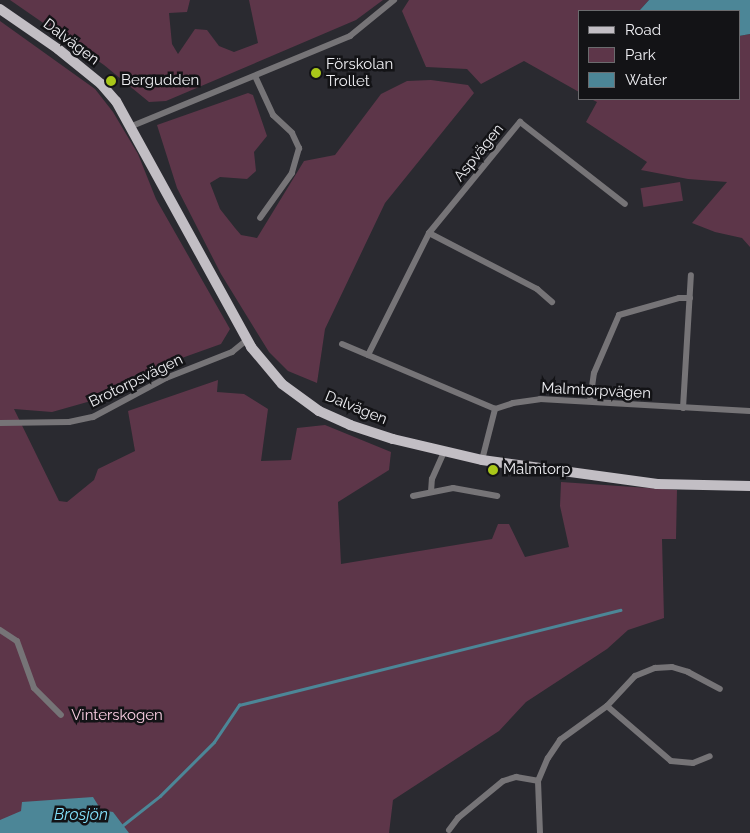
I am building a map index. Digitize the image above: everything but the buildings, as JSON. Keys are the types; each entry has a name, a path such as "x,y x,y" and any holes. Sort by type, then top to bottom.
{"main road":[{"name":"Dalvägen","path":"0,10 58,49 101,84 132,126 257,356 282,384 319,410 350,425 444,452 482,460 640,483 750,486"}],"street":[{"path":"132,126 350,36 394,0"},
{"path":"255,76 273,115 292,133 298,148 292,173 260,218"},
{"name":"Aspvägen","path":"368,355 430,233 520,122 624,204"},
{"path":"430,233 538,289 552,302"},
{"path":"683,408 691,275"},
{"path":"590,401 594,373 619,315 679,298 690,298"},
{"name":"Brotorpsvägen","path":"0,423 69,422 93,417 166,378 232,352 247,340"},
{"path":"342,344 495,409 482,460"},
{"name":"Malmtorpvägen","path":"495,409 540,399 750,411"},
{"path":"431,492 432,479 444,452"},
{"path":"413,496 453,488 497,496"},
{"path":"0,630 16,641 34,688 61,715"},
{"path":"540,833 538,781 560,740 607,706 635,676 655,668 672,667 688,672 720,690"},
{"path":"607,706 671,761 693,763 710,756"},
{"path":"449,830 458,818 503,781 516,777 538,781"}],"green space":[{"path":"10,0 190,0 187,12 169,13 172,44 178,54 195,29 207,30 219,46 234,52 258,43 249,0 383,0 356,20 166,101 149,102 104,65"},
{"path":"409,0 649,0 640,10 578,10 578,91 524,61 481,84 467,69 426,67 402,11"},
{"name":"Vinterskogen","path":"0,21 95,89 113,112 138,154 156,199 230,329 221,344 137,374 98,399 52,412 14,409 59,501 67,502 94,480 98,469 135,451 128,411 218,380 217,392 244,394 268,409 261,461 291,460 297,428 325,425 391,452 389,470 338,502 341,564 492,539 498,524 509,524 525,557 569,547 560,506 561,482 677,490 676,539 662,539 664,618 628,630 607,649 526,702 499,731 393,800 389,833 0,833"},
{"path":"750,34 750,247 742,238 715,232 692,223 727,182 688,179 641,170 647,162 586,122 597,102 593,100 740,100 740,36"},
{"path":"431,80 468,85 474,93 385,203 325,329 317,383 288,371 269,352 221,274 177,188 157,125 248,93 253,95 267,136 254,152 256,171 247,179 220,177 210,183 220,209 235,228 241,235 257,238 304,161 335,155 381,94 407,81"},
{"path":"680,182 683,201 643,207 640,188"}],"water":[{"path":"649,0 750,0 750,34 740,36 740,10 640,10"},
{"name":"Brosjön","path":"93,797 101,810 113,812 129,833 0,833 0,820 21,811 22,802"}],"waterway":[{"path":"123,825 160,796 214,742 239,705 620,610"}],"place":[{"name":"Förskolan Trollet","path":"316,73"},
{"name":"Bergudden","path":"111,81"},
{"name":"Malmtorp","path":"493,470"}]}
